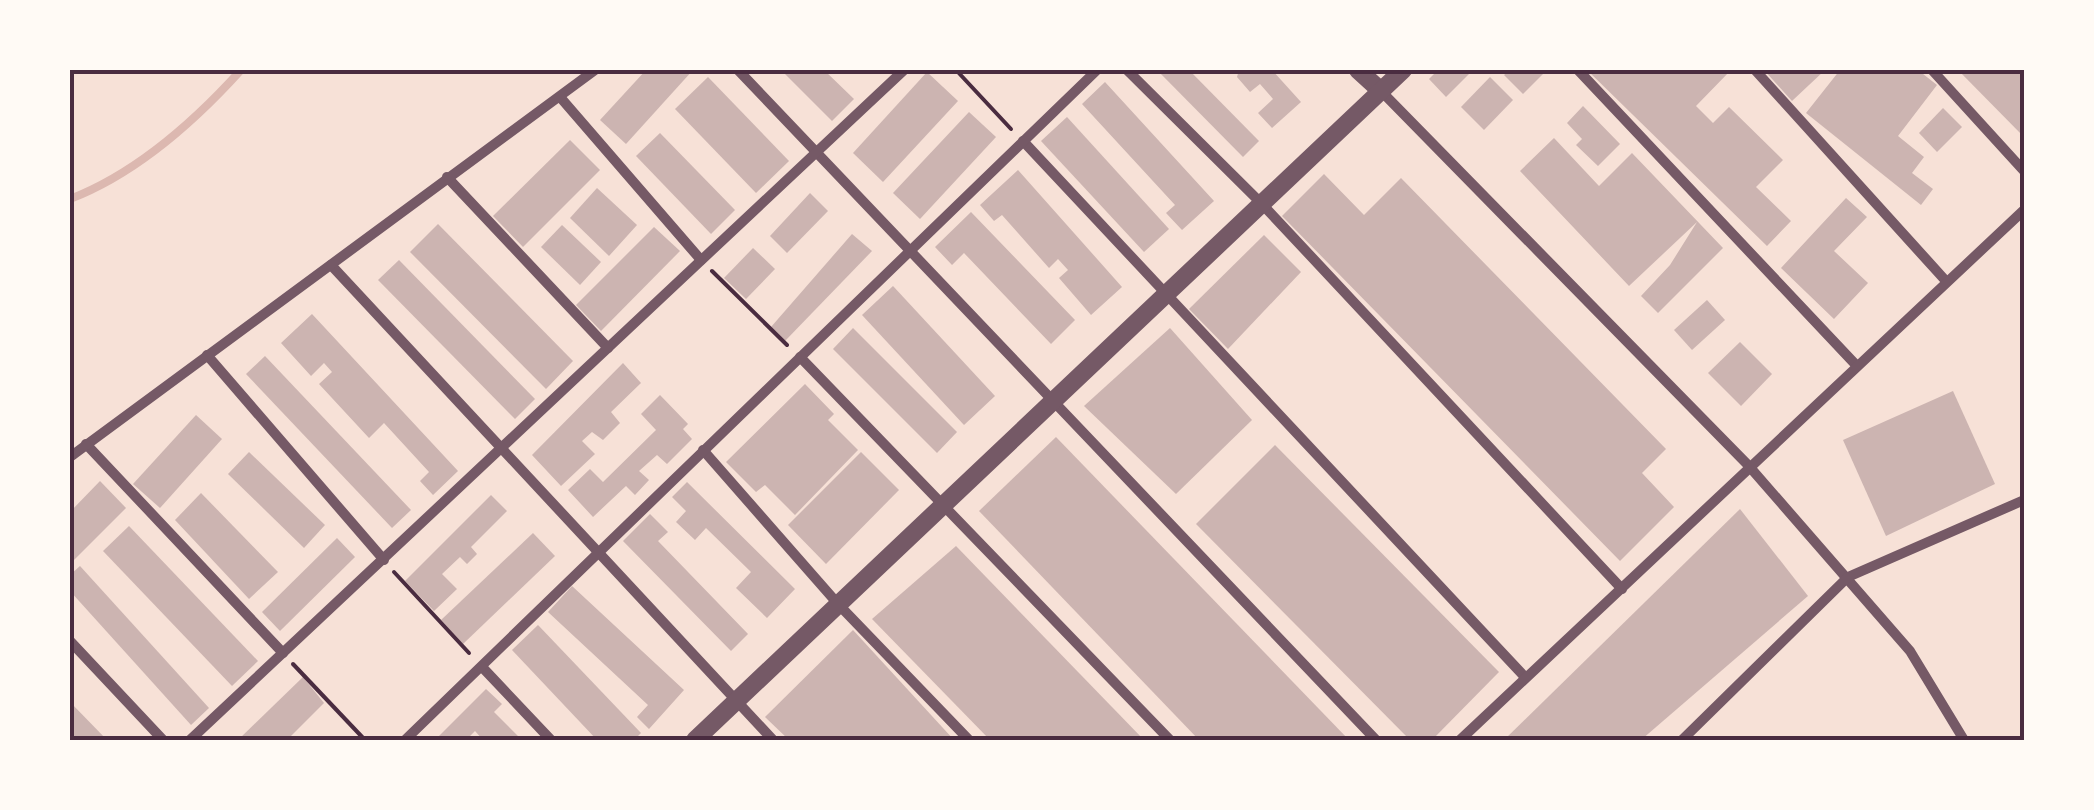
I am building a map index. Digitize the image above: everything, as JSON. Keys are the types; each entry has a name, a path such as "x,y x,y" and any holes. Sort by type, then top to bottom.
{"street":[{"path":"70,457 595,70"},
{"path":"738,70 1376,740"},
{"path":"190,740 904,70"},
{"path":"405,740 1096,70"},
{"path":"1128,70 1262,204 1622,589"},
{"path":"1358,70 1748,465 1910,652 1964,740"},
{"path":"694,740 1403,70"},
{"path":"1578,70 1856,365"},
{"path":"1755,70 1944,280"},
{"path":"1932,70 2024,171"},
{"path":"560,97 701,260"},
{"path":"1023,141 1524,676"},
{"path":"447,177 608,348"},
{"path":"1460,740 1944,280 2024,210"},
{"path":"331,264 773,740"},
{"path":"207,355 384,560"},
{"path":"800,357 941,508 1170,740"},
{"path":"86,444 283,653"},
{"path":"703,450 838,604 969,740"},
{"path":"1682,740 1848,577 2024,500"},
{"path":"70,641 163,740"},
{"path":"482,668 550,740"}],"path":[{"path":"956,70 1023,141"},
{"path":"701,260 800,357"},
{"path":"384,560 482,668"},
{"path":"283,653 365,740"}],"building":[{"path":"646,70 693,70 626,144 600,120"},
{"path":"781,70 824,70 854,99 832,121"},
{"path":"1157,70 1189,70 1259,141 1243,157"},
{"path":"1239,70 1272,70 1301,102 1272,128 1258,113 1273,99 1260,84 1250,92 1237,77"},
{"path":"1438,70 1470,73 1446,97 1429,79"},
{"path":"1510,70 1547,70 1523,94 1504,75"},
{"path":"1587,70 1731,70 1696,106 1713,123 1729,107 1783,160 1756,187 1791,221 1767,246"},
{"path":"1764,70 1825,70 1792,101"},
{"path":"1840,70 1918,70 1937,85 1898,136 1924,157 1912,173 1933,189 1921,205 1806,113"},
{"path":"1958,70 2024,70 2024,137"},
{"path":"927,72 958,101 883,182 853,153"},
{"path":"708,77 789,161 756,193 675,109"},
{"path":"1490,77 1513,100 1484,130 1461,107"},
{"path":"1105,82 1214,201 1182,230 1166,213 1175,205 1082,104"},
{"path":"1583,106 1620,144 1598,166 1576,145 1582,139 1567,123"},
{"path":"1943,108 1962,127 1937,152 1919,133"},
{"path":"969,112 996,137 920,219 893,193"},
{"path":"1067,117 1169,229 1144,252 1041,141"},
{"path":"660,133 735,210 711,234 636,156"},
{"path":"1554,138 1599,186 1632,153 1723,248 1658,313 1641,296 1670,265 1697,222 1629,286 1520,171"},
{"path":"570,140 600,170 523,247 493,216"},
{"path":"1018,170 1122,287 1091,315 1059,278 1068,270 1058,259 1049,268 1002,215 994,221 980,205"},
{"path":"1324,174 1364,215 1401,178 1666,449 1642,473 1674,507 1620,561 1282,216"},
{"path":"597,188 637,225 609,256 570,218"},
{"path":"810,193 828,211 787,253 770,236"},
{"path":"1846,198 1867,217 1834,251 1868,283 1834,319 1781,268"},
{"path":"971,212 1075,320 1051,344 964,253 952,265 935,247"},
{"path":"438,224 573,361 546,389 410,252"},
{"path":"562,225 601,262 580,285 541,247"},
{"path":"654,227 680,251 601,331 576,305"},
{"path":"852,234 872,251 785,341 771,327"},
{"path":"1264,235 1301,272 1228,349 1189,309"},
{"path":"753,248 775,269 746,299 724,278"},
{"path":"399,260 535,399 515,419 378,280"},
{"path":"893,286 995,396 964,425 862,315"},
{"path":"1707,300 1725,320 1692,350 1674,330"},
{"path":"312,314 458,471 433,495 420,481 429,472 384,423 369,438 319,384 332,372 324,363 311,376 281,343"},
{"path":"853,328 957,432 937,453 833,349"},
{"path":"1170,328 1252,420 1176,494 1084,406"},
{"path":"1740,342 1772,374 1741,406 1708,373"},
{"path":"265,356 411,510 392,528 246,374"},
{"path":"623,363 641,383 611,412 620,423 603,440 592,432 582,441 595,454 561,486 532,455"},
{"path":"805,384 834,414 828,420 858,450 795,515 765,485 756,492 726,462"},
{"path":"1953,391 1995,484 1886,536 1843,440"},
{"path":"660,395 688,424 683,429 692,439 667,464 657,455 639,471 649,480 635,495 626,486 593,517 568,490 590,469 603,482 656,430 641,414"},
{"path":"196,415 222,439 160,508 133,484"},
{"path":"1056,437 1349,740 1199,740 979,511"},
{"path":"1275,445 1499,672 1432,740 1410,740 1196,524"},
{"path":"249,452 325,525 304,548 228,474"},
{"path":"861,452 899,490 826,564 788,525"},
{"path":"100,481 126,508 70,564 70,512"},
{"path":"687,482 795,589 767,618 736,588 751,572 706,528 695,540 676,522 686,511 672,497"},
{"path":"201,493 278,572 249,599 175,520"},
{"path":"491,495 507,511 471,547 477,554 467,564 460,557 442,574 457,589 434,611 405,581"},
{"path":"1740,509 1808,596 1641,740 1504,740"},
{"path":"650,514 668,532 658,541 748,634 731,651 623,541"},
{"path":"129,526 258,661 232,686 103,551"},
{"path":"533,533 555,556 463,644 441,620"},
{"path":"337,538 355,557 280,631 262,612"},
{"path":"956,546 1144,740 990,740 872,619"},
{"path":"80,566 209,708 191,725 70,591 70,575"},
{"path":"572,586 684,690 649,729 637,717 648,705 548,612"},
{"path":"538,625 641,733 634,740 597,740 512,650"},
{"path":"853,630 954,740 789,740 765,717"},
{"path":"303,677 324,703 287,740 238,740"},
{"path":"486,689 502,704 494,712 522,740 483,740 475,731 466,740 435,740"},
{"path":"70,702 107,740 70,740"}],"waterway":[{"path":"70,199 118,176 162,145 241,70"}]}
